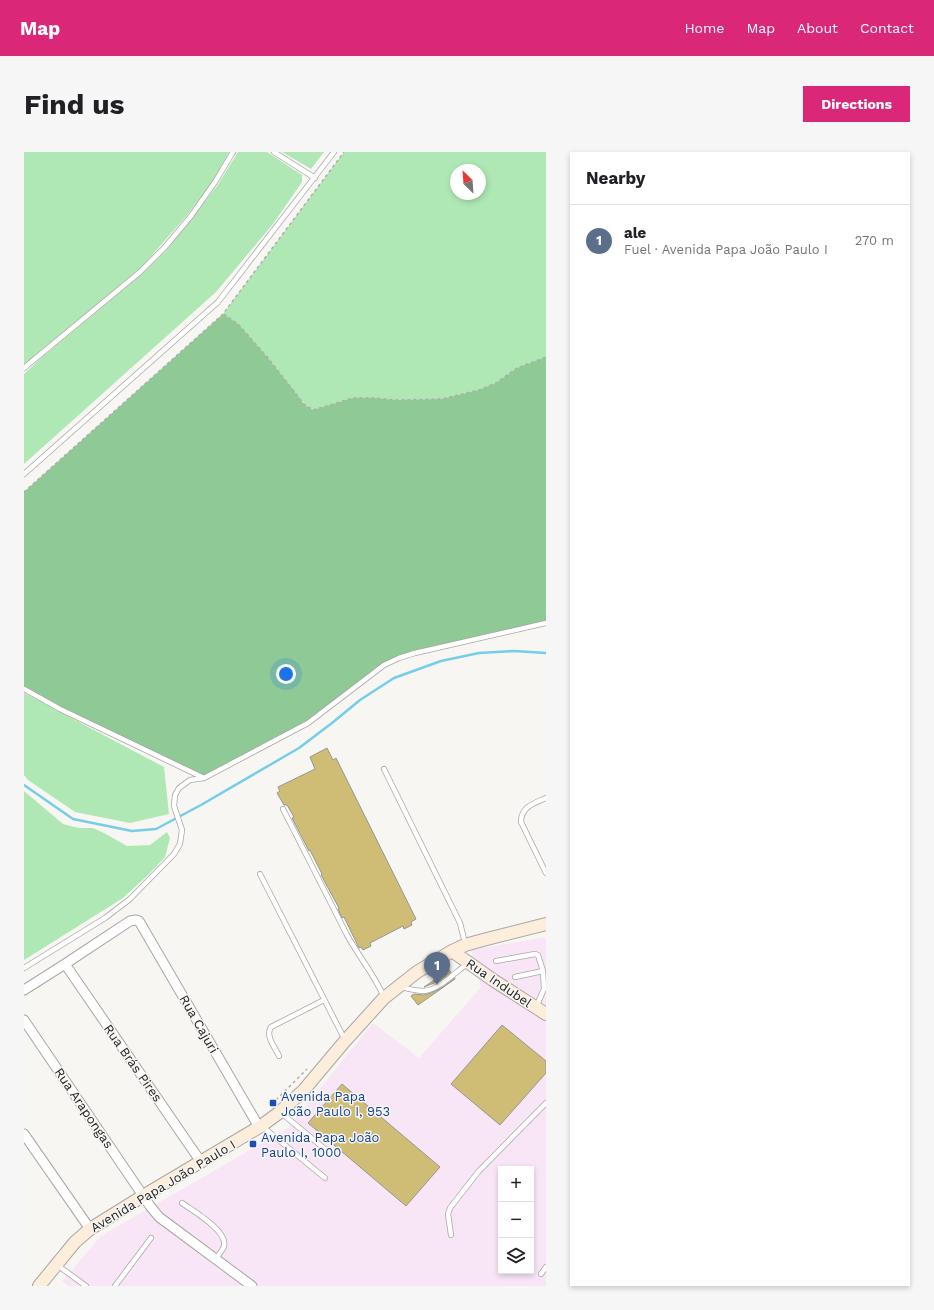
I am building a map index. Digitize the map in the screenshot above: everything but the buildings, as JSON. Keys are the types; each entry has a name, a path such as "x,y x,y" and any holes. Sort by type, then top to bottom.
{"main road":[{"name":"Avenida Papa João Paulo I","path":"39,1286 56,1264 90,1229 260,1127 277,1108 303,1091 345,1041 384,998 398,986 452,951 465,945 546,924"},
{"name":"Rua Indubel","path":"452,951 541,1011"}],"street":[{"name":"Rua Cajuri","path":"65,964 130,920 139,921 260,1127"},
{"path":"24,990 65,964"},
{"name":"Rua Brás Pires","path":"65,964 201,1162"},
{"name":"Rua Arapongas","path":"24,1020 143,1196 159,1217 252,1286"},
{"path":"24,1134 90,1229"}],"lane":[{"path":"24,368 140,272 165,247 191,216 215,182 233,152"},
{"path":"274,152 315,178"},
{"path":"24,474 218,302 334,152"},
{"path":"24,968 105,918 130,899 174,854 180,844 182,830 174,806 175,795 179,788 190,780 204,778 308,723 384,665 399,658 546,623"},
{"path":"24,689 60,709 204,778"},
{"path":"384,769 460,924 465,945"},
{"path":"546,798 530,806 521,816 521,822 546,874"},
{"path":"284,809 350,940 376,980 384,998"},
{"path":"260,874 345,1041"},
{"path":"496,961 535,954 538,955 543,971 544,989 541,1011"},
{"path":"398,986 425,991 431,989 443,982 469,962"},
{"path":"515,977 543,971"},
{"path":"279,1056 269,1036 268,1031 271,1027 324,1000"},
{"path":"450,1235 448,1214 450,1208 478,1172 546,1103"},
{"path":"277,1108 331,1154"},
{"path":"260,1127 326,1178"},
{"path":"182,1203 222,1235 224,1247 216,1259"},
{"path":"115,1286 152,1238"},
{"path":"56,1264 86,1286"},
{"path":"541,1274 546,1267"}],"path":[{"path":"223,314 238,324 268,358 304,404 313,410 352,398 396,400 442,399 479,390 496,383 517,368 546,357"},
{"path":"277,1108 307,1069"}],"shaded area":[{"path":"546,937 546,1286 69,1286 62,1281 101,1236 288,1128 373,1023 419,1058 481,987 471,950"}],"green space":[{"path":"24,152 229,152 213,181 188,214 140,269 24,365"},
{"path":"238,152 267,152 302,175 302,182 273,224 216,292 24,464 24,374 41,358 142,274 166,251 217,186"},
{"path":"282,152 324,152 311,169"},
{"path":"344,152 546,152 546,357 517,368 496,383 479,390 442,399 396,400 353,398 313,410 300,399 263,352 223,314"},
{"path":"223,314 238,324 268,358 304,404 313,410 353,398 396,400 442,399 479,390 496,383 517,368 546,357 546,621 415,653 384,665 308,723 204,778 24,689 24,492"},
{"path":"24,693 164,767 169,814 130,823 75,812 28,780 24,775"},
{"path":"24,791 63,824 79,828 93,828 127,846 150,845 167,832 170,838 165,857 123,898 24,960"}],"waterway":[{"path":"24,785 73,819 132,831 156,829 201,805 299,748 360,700 394,678 441,661 479,653 514,651 546,653"}],"place":[{"name":"ale","path":"437,985"},
{"name":"Avenida Papa João Paulo I, 953","path":"273,1103"},
{"name":"Avenida Papa João Paulo I, 1000","path":"253,1144"}]}
